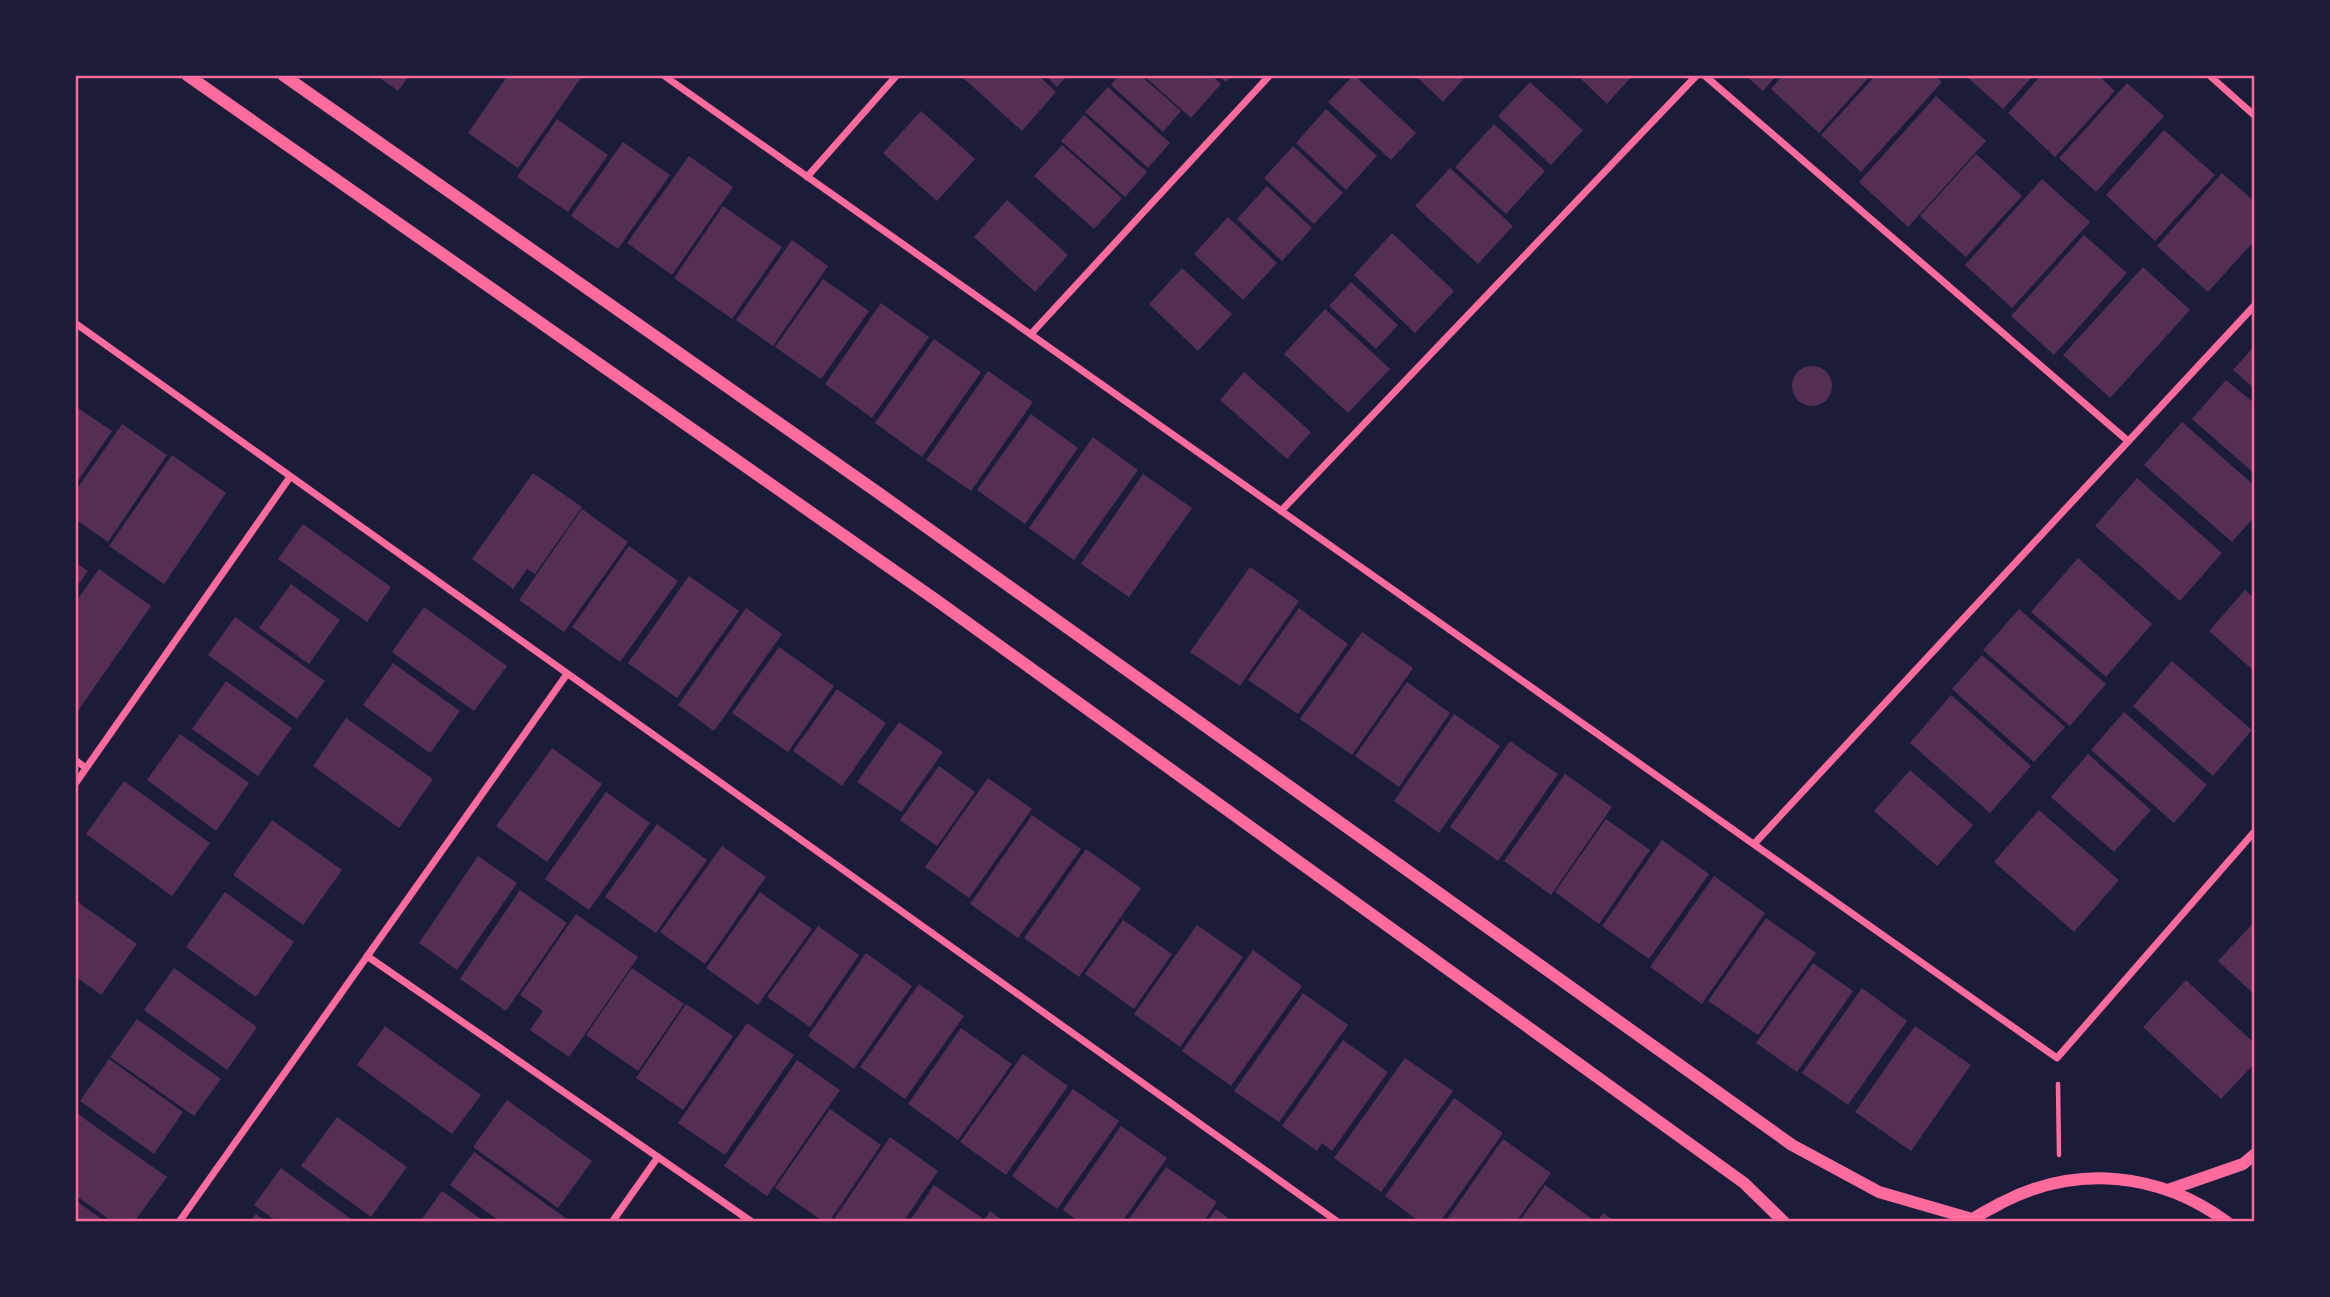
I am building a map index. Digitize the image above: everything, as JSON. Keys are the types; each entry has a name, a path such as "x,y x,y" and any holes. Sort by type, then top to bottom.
{"street":[{"path":"187,75 936,600 1744,1183 1784,1222"},
{"path":"283,75 891,502 1793,1145 1879,1192 1971,1220 2029,1189 2060,1181 2095,1177 2125,1179 2168,1191 2203,1204 2227,1222"},
{"path":"663,75 2057,1058 2255,831"},
{"path":"807,177 897,75"},
{"path":"1031,334 1270,75"},
{"path":"1281,512 1697,75"},
{"path":"1704,75 2128,442"},
{"path":"2209,75 2255,116"},
{"path":"1754,844 2255,306"},
{"path":"75,323 1338,1222"},
{"path":"75,784 290,477"},
{"path":"179,1222 567,674"},
{"path":"75,760 86,768"},
{"path":"367,956 752,1222"},
{"path":"2168,1191 2243,1164 2255,1154"},
{"path":"612,1222 658,1157"}],"path":[{"path":"2057,1058 2060,1181"}],"building":[{"path":"376,75 410,75 398,91"},
{"path":"508,75 583,75 518,168 468,133"},
{"path":"960,75 1038,75 1056,92 1022,131"},
{"path":"1045,75 1068,75 1057,87"},
{"path":"1119,75 1140,75 1181,111 1163,132 1111,85"},
{"path":"1143,75 1211,75 1221,84 1191,118"},
{"path":"1218,75 1232,75 1226,82"},
{"path":"1354,75 1416,133 1391,160 1328,102"},
{"path":"1415,75 1467,75 1443,102"},
{"path":"1577,75 1633,75 1607,104"},
{"path":"1745,75 1777,75 1763,91"},
{"path":"1783,75 1871,75 1819,133 1771,89"},
{"path":"1876,75 1934,75 1942,82 1861,172 1821,135"},
{"path":"1965,75 2034,75 2003,109"},
{"path":"2041,75 2098,75 2115,91 2055,157 2008,113"},
{"path":"1530,82 1583,130 1551,165 1498,116"},
{"path":"2127,83 2164,116 2096,192 2059,158"},
{"path":"1108,87 1170,143 1148,168 1085,112"},
{"path":"1936,96 1986,141 1908,227 1859,182"},
{"path":"1326,109 1377,156 1346,190 1296,143"},
{"path":"921,111 975,159 937,201 883,153"},
{"path":"1084,115 1147,172 1125,197 1061,141"},
{"path":"557,119 608,155 568,212 517,177"},
{"path":"1494,124 1545,171 1506,214 1455,167"},
{"path":"2164,130 2215,175 2155,241 2106,195"},
{"path":"623,142 670,175 618,249 571,216"},
{"path":"1062,145 1122,198 1094,229 1034,176"},
{"path":"1293,146 1343,193 1314,224 1264,178"},
{"path":"1976,154 2022,196 1966,257 1920,216"},
{"path":"689,156 733,187 672,275 627,243"},
{"path":"1450,168 1513,226 1478,264 1415,206"},
{"path":"2222,173 2255,202 2255,240 2208,292 2157,246"},
{"path":"2042,179 2090,222 2012,308 1965,265"},
{"path":"1267,186 1312,228 1282,261 1237,219"},
{"path":"1007,200 1068,255 1035,292 974,237"},
{"path":"723,206 782,247 732,319 674,278"},
{"path":"1228,217 1277,263 1243,300 1194,254"},
{"path":"1392,233 1454,291 1415,333 1354,275"},
{"path":"2084,235 2127,273 2054,355 2011,316"},
{"path":"792,240 828,266 773,346 736,320"},
{"path":"2143,267 2190,310 2110,398 2063,355"},
{"path":"1182,268 1232,314 1198,351 1149,304"},
{"path":"823,279 869,311 821,379 775,347"},
{"path":"1351,282 1398,325 1376,349 1329,306"},
{"path":"881,303 929,337 872,418 825,384"},
{"path":"1325,309 1390,369 1348,413 1284,354"},
{"path":"934,339 981,372 922,457 875,423"},
{"path":"2255,345 2255,389 2233,370"},
{"path":"1812,366 1826,372 1832,386 1826,400 1812,406 1798,400 1792,386 1798,372"},
{"path":"988,371 1033,402 971,491 926,460"},
{"path":"1244,372 1311,432 1287,459 1220,400"},
{"path":"2226,380 2255,404 2255,474 2192,419"},
{"path":"75,406 112,431 75,485"},
{"path":"1031,414 1078,448 1025,524 977,490"},
{"path":"2182,422 2255,486 2255,516 2232,542 2144,465"},
{"path":"122,424 167,455 108,542 75,519 75,492"},
{"path":"1093,437 1138,470 1074,560 1029,528"},
{"path":"172,455 226,493 164,584 109,546"},
{"path":"533,473 582,507 535,574 527,569 513,589 472,559"},
{"path":"1143,474 1192,508 1129,597 1081,564"},
{"path":"2137,478 2222,553 2180,601 2095,526"},
{"path":"582,509 628,542 564,632 519,600"},
{"path":"303,524 391,587 367,622 278,559"},
{"path":"629,546 678,581 620,662 572,627"},
{"path":"2078,558 2152,624 2106,677 2031,612"},
{"path":"75,562 88,571 75,589"},
{"path":"1250,567 1299,601 1240,686 1190,652"},
{"path":"99,569 151,606 75,715 75,603"},
{"path":"689,576 739,611 677,698 628,663"},
{"path":"291,584 340,620 309,664 259,628"},
{"path":"2245,590 2255,599 2255,672 2209,631"},
{"path":"424,607 507,666 474,711 392,652"},
{"path":"746,608 782,634 714,731 678,705"},
{"path":"1299,608 1348,644 1298,714 1248,680"},
{"path":"2019,609 2106,684 2070,726 1983,650"},
{"path":"235,617 325,681 297,719 208,655"},
{"path":"1362,632 1413,668 1352,755 1300,719"},
{"path":"779,647 834,686 788,752 732,713"},
{"path":"1982,655 2065,727 2034,762 1952,689"},
{"path":"2172,661 2252,730 2213,776 2133,706"},
{"path":"393,663 460,711 430,753 363,705"},
{"path":"226,681 292,728 258,776 192,729"},
{"path":"1407,682 1450,713 1399,787 1355,756"},
{"path":"837,689 886,723 842,786 793,751"},
{"path":"1951,695 2031,766 1990,813 1910,743"},
{"path":"2124,712 2207,785 2174,823 2091,750"},
{"path":"1454,714 1500,746 1439,833 1394,801"},
{"path":"346,718 433,779 399,828 313,766"},
{"path":"899,722 943,752 901,812 857,782"},
{"path":"180,734 249,783 216,831 147,780"},
{"path":"1510,741 1558,774 1498,861 1450,827"},
{"path":"552,748 602,784 547,862 496,826"},
{"path":"2088,754 2151,810 2114,852 2051,797"},
{"path":"939,766 975,792 937,846 900,820"},
{"path":"1910,770 1973,825 1937,866 1874,811"},
{"path":"1565,774 1612,807 1551,895 1504,861"},
{"path":"988,778 1032,809 969,898 925,867"},
{"path":"124,781 210,843 172,896 86,834"},
{"path":"606,792 650,823 589,910 545,879"},
{"path":"2039,810 2119,880 2074,932 1994,862"},
{"path":"1032,815 1081,849 1018,938 970,904"},
{"path":"1606,819 1650,850 1599,924 1555,892"},
{"path":"272,820 342,870 303,925 233,875"},
{"path":"657,824 707,860 656,933 605,897"},
{"path":"1662,840 1709,874 1649,959 1602,926"},
{"path":"722,846 766,877 705,964 660,932"},
{"path":"1086,849 1141,888 1079,977 1024,938"},
{"path":"478,856 517,883 457,970 419,943"},
{"path":"1714,876 1765,913 1702,1004 1650,967"},
{"path":"520,890 567,923 506,1011 460,979"},
{"path":"225,892 294,942 256,997 186,947"},
{"path":"760,892 812,929 758,1005 706,968"},
{"path":"75,900 137,944 101,995 75,976"},
{"path":"576,914 638,957 569,1057 530,1030 543,1011 520,995"},
{"path":"1766,918 1816,953 1758,1035 1708,1001"},
{"path":"1123,920 1172,954 1134,1009 1085,974"},
{"path":"2255,921 2255,995 2218,961"},
{"path":"1197,925 1243,957 1180,1047 1134,1014"},
{"path":"818,926 859,955 810,1027 767,997"},
{"path":"1253,950 1302,986 1231,1086 1182,1051"},
{"path":"866,953 912,986 854,1069 808,1036"},
{"path":"1813,963 1853,991 1797,1072 1756,1043"},
{"path":"174,968 257,1027 227,1070 144,1010"},
{"path":"632,968 684,1004 638,1071 586,1035"},
{"path":"2186,980 2255,1044 2255,1063 2221,1099 2143,1027"},
{"path":"919,984 964,1016 905,1099 860,1067"},
{"path":"1862,988 1907,1021 1848,1105 1802,1073"},
{"path":"1303,993 1348,1025 1279,1122 1234,1091"},
{"path":"686,1004 733,1036 683,1110 636,1078"},
{"path":"137,1019 221,1079 194,1116 110,1057"},
{"path":"747,1023 794,1055 725,1155 678,1123"},
{"path":"385,1026 481,1095 452,1134 357,1065"},
{"path":"1915,1026 1971,1065 1911,1151 1855,1112"},
{"path":"961,1028 1012,1064 958,1140 908,1104"},
{"path":"1343,1040 1388,1072 1332,1151 1322,1143 1317,1151 1282,1126"},
{"path":"1023,1054 1068,1086 1006,1175 960,1142"},
{"path":"1405,1058 1453,1091 1381,1192 1334,1158"},
{"path":"109,1059 183,1112 154,1154 80,1101"},
{"path":"797,1060 840,1090 767,1196 724,1166"},
{"path":"1073,1089 1119,1121 1057,1209 1012,1176"},
{"path":"1454,1098 1503,1133 1440,1222 1420,1222 1385,1196"},
{"path":"507,1100 592,1161 558,1208 473,1147"},
{"path":"830,1109 881,1145 829,1222 824,1222 775,1188"},
{"path":"75,1112 167,1177 134,1222 113,1222 75,1195"},
{"path":"337,1117 407,1167 371,1217 301,1166"},
{"path":"1121,1126 1167,1158 1122,1222 1079,1222 1063,1210"},
{"path":"890,1137 938,1171 903,1222 832,1222"},
{"path":"1503,1139 1551,1173 1516,1222 1445,1222"},
{"path":"474,1152 571,1222 501,1222 450,1185"},
{"path":"1166,1167 1217,1202 1203,1222 1127,1222"},
{"path":"281,1168 355,1222 278,1222 254,1205"},
{"path":"934,1185 982,1218 979,1222 909,1222"},
{"path":"1545,1185 1591,1218 1588,1222 1519,1222"},
{"path":"442,1191 485,1222 420,1222"},
{"path":"75,1200 106,1222 75,1222"},
{"path":"1216,1209 1233,1222 1207,1222"},
{"path":"990,1211 1005,1222 983,1222"},
{"path":"1603,1213 1616,1222 1597,1222"},
{"path":"256,1214 266,1222 250,1222"}]}
